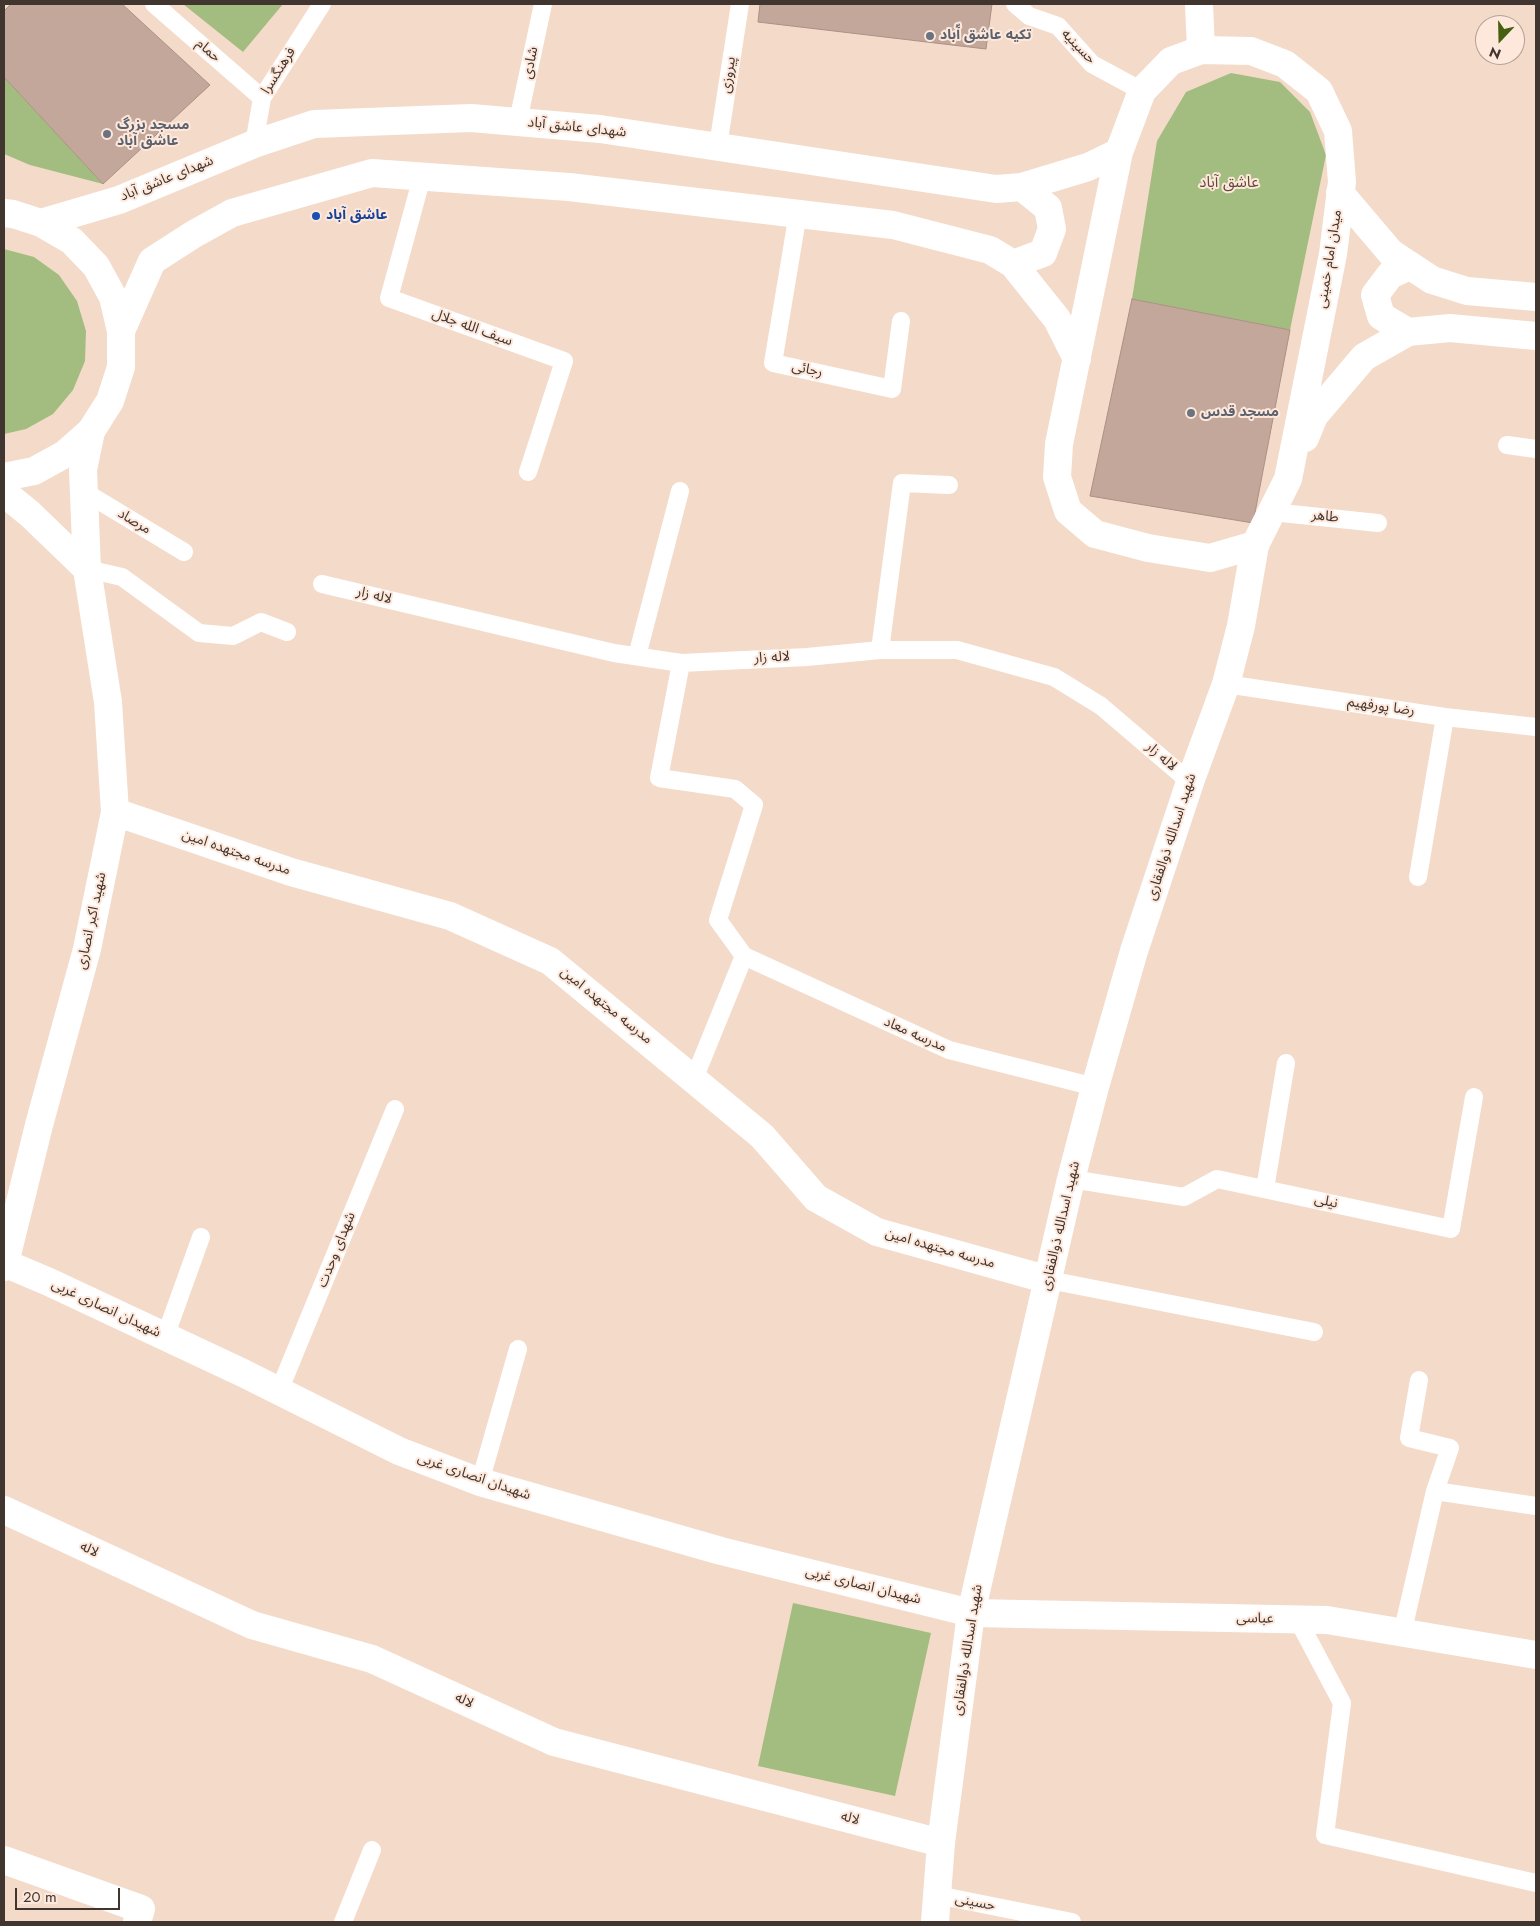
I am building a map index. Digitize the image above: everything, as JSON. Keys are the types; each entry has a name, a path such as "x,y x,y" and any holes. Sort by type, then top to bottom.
{"street":[{"path":"1199,4 1201,50"},
{"name":"میدان امام خمینی","path":"1201,50 1251,51 1286,64 1319,91 1338,131 1342,182 1333,254 1288,479 1255,545 1210,558 1148,548 1095,534 1068,511 1056,477 1060,444 1119,152 1142,92 1171,61 1201,50"},
{"name":"شهدای عاشق آباد","path":"41,223 119,200 254,144 314,124 471,118 600,129 996,189 1022,187 1088,166 1119,152"},
{"path":"122,331 152,261 194,234 232,213 372,173 568,187 798,213 893,225 990,250 1012,264 1057,319 1077,359"},
{"path":"1012,264 1043,253 1052,229 1048,208 1022,187"},
{"path":"1340,193 1391,253 1432,280 1467,292 1536,297"},
{"path":"4,204 72,241 96,266 113,297 122,331 121,367 113,393 110,402 91,431 65,454 34,471 4,477"},
{"path":"4,213 41,223"},
{"path":"1408,332 1381,316 1375,295 1390,275 1409,266"},
{"path":"1288,479 1314,416 1364,357 1408,332 1450,328 1536,336"},
{"name":"شهید اکبر انصاری","path":"4,1265 39,1125 87,950 115,812 108,702 87,569 83,470 91,431"},
{"path":"4,493 30,514 87,569"},
{"name":"شهید اسدالله ذوالفقاری","path":"935,1922 940,1843 971,1613 1071,1179 1134,952 1190,782 1226,684 1241,626 1255,545"},
{"name":"مدرسه مجتهده امین","path":"115,812 291,872 450,916 550,960 762,1136 816,1198 877,1232 1049,1280"},
{"name":"شهیدان انصاری غربی","path":"4,1265 166,1337 399,1451 480,1482 721,1551 971,1613"},
{"name":"لاله","path":"4,1510 252,1624 372,1660 554,1742 940,1843"},
{"name":"عباسی","path":"971,1613 1327,1620 1536,1655"},
{"path":"4,1860 141,1909 138,1922"}],"lane":[{"name":"حمام","path":"154,4 262,98"},
{"name":"فرهنگسرا","path":"254,144 262,98 322,4"},
{"name":"شادی","path":"518,122 543,4"},
{"name":"پیروزی","path":"718,146 740,4"},
{"name":"حسینیه","path":"1015,4 1029,16 1058,26 1092,64 1142,92"},
{"name":"سیف الله جلال","path":"422,177 388,298 564,361 528,472"},
{"name":"رجائی","path":"798,213 773,363 892,389 901,321"},
{"path":"1507,446 1536,449"},
{"path":"880,650 902,483 949,485"},
{"name":"مرصاد","path":"83,491 184,552"},
{"path":"637,656 680,491"},
{"name":"طاهر","path":"1272,512 1378,523"},
{"path":"87,569 122,577 199,633 234,636 261,622 287,632"},
{"name":"لاله زار","path":"322,584 614,653 682,662 807,656 880,650 957,650 1054,677 1101,706 1190,782"},
{"path":"682,662 659,778 735,789 754,805 718,920 744,956 694,1079"},
{"name":"رضا پورفهیم","path":"1226,684 1445,717 1536,727"},
{"path":"1418,877 1445,717"},
{"name":"مدرسه معاد","path":"744,956 949,1050 1095,1087"},
{"path":"1265,1190 1286,1063"},
{"name":"نیلی","path":"1071,1179 1184,1197 1217,1179 1451,1229 1474,1097"},
{"name":"شهدای وحدت","path":"279,1391 395,1110"},
{"path":"166,1337 201,1237"},
{"path":"1049,1280 1314,1332"},
{"path":"480,1482 518,1349"},
{"path":"1402,1634 1435,1491 1450,1448 1409,1438 1419,1380"},
{"path":"1435,1491 1536,1506"},
{"path":"1298,1620 1342,1702 1325,1835 1536,1883"},
{"path":"343,1922 372,1850"},
{"name":"حسینی","path":"937,1895 1072,1922"}],"green space":[{"path":"183,4 283,4 243,52"},
{"path":"1231,73 1280,82 1310,112 1326,155 1290,330 1132,299 1157,141 1186,92"},
{"path":"4,77 103,184 30,165 4,154"},
{"path":"4,249 34,257 59,275 77,301 86,331 85,361 73,390 53,414 26,429 4,434"},
{"path":"793,1603 931,1633 895,1796 758,1766"}],"building":[{"name":"مسجد بزرگ عاشق آباد","path":"11,4 122,4 210,85 103,184 4,77 4,11"},
{"name":"تکیه عاشق آّباد","path":"760,4 992,4 986,49 758,22"},
{"name":"مسجد قدس","path":"1132,299 1290,330 1253,523 1090,496"}],"place":[{"name":"تکیه عاشق آّباد","path":"930,36"},
{"name":"مسجد بزرگ عاشق آباد","path":"107,134"},
{"name":"عاشق آباد","path":"316,216"},
{"name":"مسجد قدس","path":"1191,413"}],"district":[{"name":"عاشق آباد","path":"1229,183"}]}
